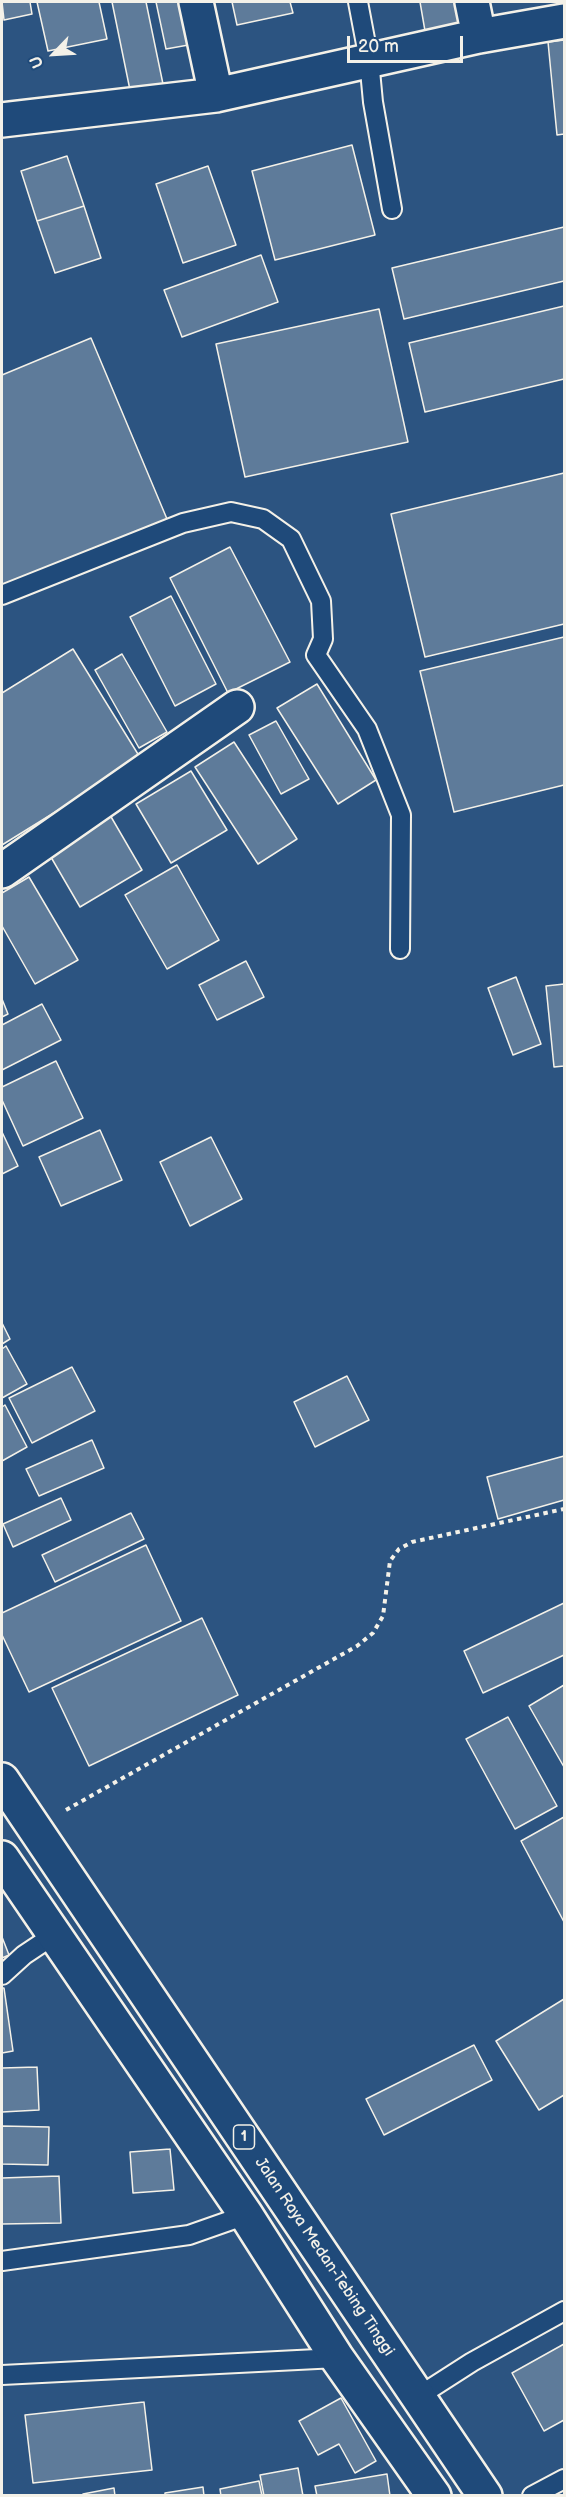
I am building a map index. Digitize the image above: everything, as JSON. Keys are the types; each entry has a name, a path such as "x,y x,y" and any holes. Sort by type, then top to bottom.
{"main road":[{"path":"196,2 216,95"},
{"path":"471,2 479,36"},
{"path":"2,120 216,95 479,36 564,21"},
{"path":"2,871 237,707"},
{"name":"Jalan Raya Medan-Tebing Tinggi","path":"2,1780 485,2496"},
{"path":"2,1858 246,2215 337,2358 434,2496"}],"lane":[{"path":"357,2 369,60 373,102 393,209"},
{"path":"2,595 183,523 231,513 263,519 291,539 321,601 323,639 316,655 367,729 401,815 400,949"},
{"path":"2,1975 24,1954 54,1935"},
{"path":"2,2261 189,2235 246,2215"},
{"path":"419,2396 472,2362 564,2311"},
{"path":"2,2375 337,2358"},
{"path":"532,2496 564,2479"}],"path":[{"path":"34,1828 357,1646 373,1633 383,1616 390,1561 399,1549 412,1542 564,1509"}],"building":[{"path":"2,2 30,2 32,14 4,20"},
{"path":"37,2 99,2 107,39 48,51"},
{"path":"112,2 146,2 163,84 130,90"},
{"path":"156,2 185,2 194,44 166,49"},
{"path":"232,2 290,2 293,13 237,25"},
{"path":"420,2 467,2 471,24 425,31"},
{"path":"564,40 564,134 557,135 548,42"},
{"path":"352,145 375,235 275,260 252,171"},
{"path":"67,156 84,206 37,221 21,171"},
{"path":"208,166 236,245 183,263 156,184"},
{"path":"84,206 101,258 55,273 37,221"},
{"path":"564,227 564,281 404,319 392,268"},
{"path":"261,255 278,302 182,337 164,290"},
{"path":"564,306 564,379 425,412 409,343"},
{"path":"379,309 408,442 245,477 216,344"},
{"path":"91,338 167,519 2,587 2,375"},
{"path":"564,473 564,624 425,657 391,514"},
{"path":"230,547 290,662 228,693 170,578"},
{"path":"171,596 216,684 175,706 130,617"},
{"path":"564,637 564,785 454,812 420,671"},
{"path":"73,649 141,759 2,845 2,693"},
{"path":"122,654 167,732 139,748 95,670"},
{"path":"317,684 376,780 338,804 277,708"},
{"path":"276,721 309,779 281,794 249,735"},
{"path":"234,742 297,839 258,864 195,767"},
{"path":"191,771 227,830 171,863 136,804"},
{"path":"110,815 142,870 80,907 48,852"},
{"path":"177,865 219,940 167,969 125,895"},
{"path":"29,877 78,960 35,984 2,926 2,893"},
{"path":"246,961 264,997 217,1020 199,985"},
{"path":"516,977 541,1044 513,1055 488,988"},
{"path":"564,984 564,1066 554,1067 546,986"},
{"path":"2,999 8,1014 2,1017"},
{"path":"42,1004 61,1040 2,1070 2,1025"},
{"path":"56,1061 83,1118 23,1146 2,1100 2,1087"},
{"path":"100,1130 122,1180 61,1206 39,1157"},
{"path":"2,1132 18,1166 2,1174"},
{"path":"211,1137 242,1199 190,1226 160,1162"},
{"path":"2,1323 10,1339 2,1344"},
{"path":"6,1346 27,1384 2,1398 2,1349"},
{"path":"72,1367 95,1411 32,1443 9,1398"},
{"path":"347,1376 369,1420 315,1447 294,1402"},
{"path":"5,1405 27,1447 2,1461 2,1407"},
{"path":"92,1440 104,1468 39,1496 26,1469"},
{"path":"564,1456 564,1500 498,1519 487,1477"},
{"path":"61,1498 71,1520 13,1547 3,1524"},
{"path":"131,1513 144,1539 55,1582 42,1555"},
{"path":"146,1545 181,1621 29,1692 2,1635 2,1613"},
{"path":"564,1603 564,1655 483,1693 464,1651"},
{"path":"202,1618 238,1695 89,1766 52,1688"},
{"path":"564,1685 564,1767 529,1706"},
{"path":"508,1717 557,1806 515,1829 466,1739"},
{"path":"564,1817 564,1922 521,1841"},
{"path":"2,1937 9,1955 2,1958"},
{"path":"2,1988 4,1988 13,2051 2,2053"},
{"path":"564,1999 564,2095 539,2110 496,2041"},
{"path":"474,2045 492,2080 384,2135 366,2099"},
{"path":"37,2067 39,2110 2,2112 2,2068"},
{"path":"2,2126 49,2127 48,2165 2,2164"},
{"path":"170,2149 174,2190 133,2193 130,2152"},
{"path":"59,2176 61,2223 2,2224 2,2178"},
{"path":"564,2344 564,2420 544,2431 512,2373"},
{"path":"341,2398 376,2461 355,2473 339,2444 318,2455 299,2421"},
{"path":"144,2402 152,2470 33,2483 25,2415"},
{"path":"298,2468 303,2496 264,2496 260,2475"},
{"path":"387,2474 390,2496 317,2496 315,2486"},
{"path":"259,2481 262,2496 221,2496 220,2489"},
{"path":"203,2487 204,2496 165,2496 165,2493"},
{"path":"114,2488 115,2496 84,2496 83,2494"}]}
